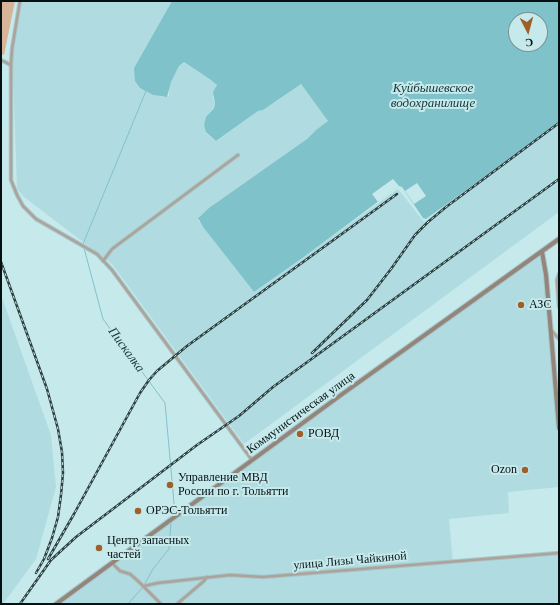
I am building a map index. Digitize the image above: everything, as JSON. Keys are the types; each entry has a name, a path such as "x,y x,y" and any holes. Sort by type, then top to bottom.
{"main road":[{"name":"Коммунистическая улица","path":"56,604 559,239"},
{"path":"542,252 546,275 559,428"}],"street":[{"path":"20,1 12,49 11,65 11,180 17,195 23,206 36,219 97,254 112,270 163,338 193,382 253,461"},
{"path":"1,60 11,65"},
{"path":"103,261 112,249 238,156"},
{"path":"559,274 557,280 559,307"},
{"path":"551,330 559,339"},
{"name":"улица Лизы Чайкиной","path":"144,586 230,575 263,577 559,553"},
{"path":"112,563 120,571 130,574 161,604"},
{"path":"177,604 204,582 207,577"}],"shaded area":[{"path":"1,1 15,1 4,55 1,54"},
{"path":"20,1 172,1 134,68 146,91 153,95 162,97 169,96 171,82 179,66 184,62 217,84 213,98 215,103 209,113 206,132 215,141 258,111 277,101 301,84 328,121 307,139 199,216 198,220 254,292 398,189 424,222 559,123 559,212 244,444 112,264 24,197 17,189 12,46"},
{"path":"542,255 545,275 559,446 559,487 508,492 509,513 449,519 453,564 559,554 559,604 58,604 494,288"},
{"path":"1,295 51,435 56,487 36,559 3,604 1,604"}],"water":[{"name":"Куйбышевское водохранилище","path":"172,1 559,1 559,123 426,219 423,218 402,187 399,186 254,292 203,227 198,218 209,208 307,139 328,121 301,84 263,110 258,111 216,141 206,132 204,125 206,117 214,108 215,103 213,92 217,85 211,80 184,62 179,66 171,82 167,97 153,95 140,88 135,81 134,68"}],"pier":[{"path":"393,179 399,186 378,202 372,194"},
{"path":"417,183 426,196 414,204 405,191"}],"waterway":[{"name":"Пискалка","path":"83,244 146,91"},
{"name":"Пискалка","path":"84,248 103,319 165,403 174,503 172,517"},
{"name":"Пискалка","path":"144,585 153,569 169,549 171,522"},
{"name":"Пискалка","path":"128,604 142,588"}],"railway":[{"path":"312,353 367,300 415,235 428,222 559,123"},
{"path":"20,604 51,560 76,537 197,445 239,416 273,387 559,179"},
{"path":"48,559 140,393 157,371 187,346 397,194"},
{"path":"1,262 47,389 58,429 62,452 63,473 58,517 44,559 36,573"}],"place":[{"name":"АЗС","path":"521,305"},
{"name":"РОВД","path":"300,434"},
{"name":"Ozon","path":"525,470"},
{"name":"Управление МВД России по г. Тольятти","path":"170,485"},
{"name":"ОРЭС-Тольятти","path":"138,511"},
{"name":"Центр запасных частей","path":"99,548"}]}
